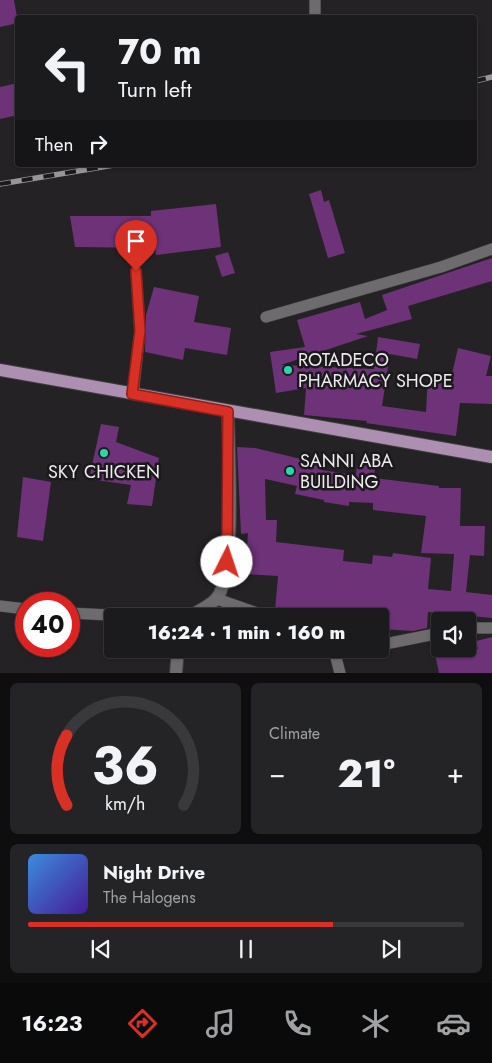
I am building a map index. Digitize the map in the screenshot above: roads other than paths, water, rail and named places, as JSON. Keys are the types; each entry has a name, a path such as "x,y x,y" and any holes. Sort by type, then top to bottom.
{"main road":[{"path":"0,370 228,412 492,457"}],"street":[{"path":"315,0 315,15"},
{"path":"266,317 441,267 492,249"},
{"path":"132,394 140,331 136,271"},
{"path":"203,608 217,599 225,578 228,545 228,412"},
{"path":"217,599 243,608"},
{"path":"0,606 15,608"},
{"path":"80,614 104,615"},
{"path":"476,628 492,628"},
{"path":"389,643 431,635"},
{"path":"176,673 177,658"},
{"path":"335,658 340,673"}],"railway":[{"path":"477,81 492,77"},
{"path":"0,184 102,167"}],"place":[{"name":"ROTADECO PHARMACY SHOPE","path":"288,370"},
{"name":"SKY CHICKEN","path":"104,453"},
{"name":"SANNI ABA BUILDING","path":"290,471"}]}
